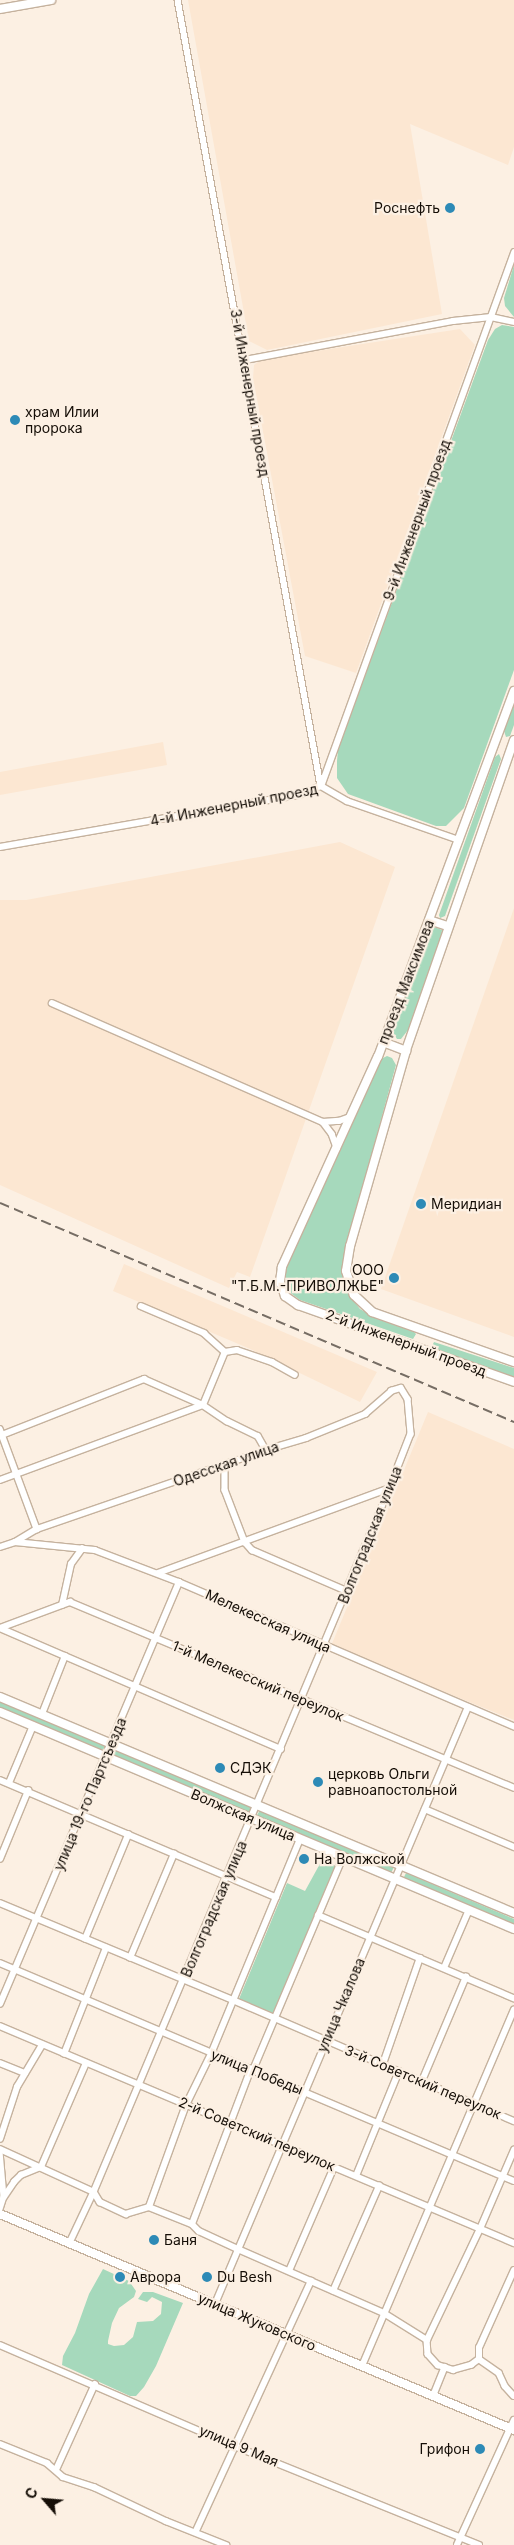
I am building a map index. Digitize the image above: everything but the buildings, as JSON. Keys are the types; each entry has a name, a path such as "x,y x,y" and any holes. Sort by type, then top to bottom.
{"main road":[{"path":"0,9 51,0"},
{"name":"проезд Максимова","path":"298,1305 285,1296 281,1290 280,1274 282,1267 384,1042 514,691"},
{"name":"проезд Максимова","path":"377,1314 360,1303 351,1291 347,1276 348,1256 406,1051 514,740"},
{"path":"495,744 510,750"},
{"path":"429,920 448,926"},
{"path":"384,1042 406,1051"},
{"name":"2-й Инженерный проезд","path":"298,1305 514,1382"},
{"name":"2-й Инженерный проезд","path":"377,1314 514,1362"},
{"path":"423,1349 428,1333"},
{"name":"Волжская улица","path":"0,1696 514,1913"},
{"name":"Волжская улица","path":"0,1712 514,1929"},
{"name":"улица Жуковского","path":"0,2214 512,2429"}],"street":[{"name":"3-й Инженерный проезд","path":"178,0 321,786"},
{"name":"9-й Инженерный проезд","path":"321,786 514,253"},
{"path":"245,360 438,324 491,317 514,322"},
{"name":"4-й Инженерный проезд","path":"0,847 299,795 321,786 348,801 459,840"},
{"path":"52,1003 323,1122 339,1121 352,1116"},
{"path":"323,1122 332,1134 337,1148"},
{"path":"141,1306 204,1332 225,1352"},
{"path":"225,1352 237,1350 272,1362 295,1375"},
{"path":"0,1480 203,1405 225,1352"},
{"path":"37,1529 1,1432 144,1379 203,1405 227,1422 258,1436 266,1450"},
{"name":"Одесская улица","path":"0,1547 15,1542 37,1529 224,1464 306,1438 365,1414 391,1390 401,1388 408,1399 411,1434"},
{"name":"Волгоградская улица","path":"70,2243 94,2192 162,2032 411,1434"},
{"path":"224,1464 225,1490 245,1542 252,1550 347,1591"},
{"path":"158,1573 390,1488"},
{"name":"Мелекесская улица","path":"15,1542 95,1550 158,1573 324,1646 514,1726"},
{"path":"62,1605 71,1564 82,1549"},
{"name":"улица 19-го Партсъезда","path":"0,2004 112,1744 179,1582"},
{"name":"1-й Мелекесский переулок","path":"0,1628 70,1602 514,1788"},
{"path":"0,1628 281,1749"},
{"path":"42,1714 65,1656"},
{"name":"улица Чкалова","path":"214,2304 468,1707"},
{"path":"9,1784 33,1726"},
{"path":"0,1780 276,1897"},
{"path":"0,1859 28,1791"},
{"path":"425,1809 514,1847"},
{"path":"85,1939 128,1835"},
{"path":"149,2208 186,2105 211,2054 300,1839"},
{"path":"130,1958 174,1854"},
{"path":"192,2224 230,2122 343,1857"},
{"name":"3-й Советский переулок","path":"0,1903 234,2000 514,2121"},
{"path":"444,1968 469,1910"},
{"path":"318,1915 514,1998"},
{"path":"64,2054 106,1948"},
{"path":"383,2064 420,1958"},
{"name":"улица Победы","path":"0,1963 514,2181"},
{"path":"422,2081 466,1977"},
{"path":"362,2366 514,2010"},
{"name":"2-й Советский переулок","path":"0,2026 514,2243"},
{"path":"0,2139 16,2087 42,2045"},
{"path":"0,2063 25,2073"},
{"path":"0,2209 4,2197 14,2182 21,2175 41,2167 86,2063"},
{"path":"356,2176 399,2071"},
{"path":"479,2359 453,2370 438,2364 428,2354 427,2340 480,2229 514,2150"},
{"path":"4,2197 0,2151 41,2167 94,2192 100,2202 126,2214 149,2208 192,2224 199,2231 238,2250 384,2313 427,2340"},
{"path":"289,2271 334,2166"},
{"path":"333,2290 379,2186"},
{"path":"479,2359 479,2348 514,2270"},
{"path":"196,2532 311,2281"},
{"name":"улица 9 Мая","path":"0,2345 95,2384 236,2447 479,2545"},
{"path":"479,2359 499,2373 505,2386 514,2396"},
{"path":"433,2396 445,2367"},
{"path":"56,2470 95,2384"},
{"path":"457,2545 512,2429 514,2420"},
{"path":"0,2444 47,2463 70,2481 94,2487 166,2521 226,2545"}],"shaded area":[{"path":"188,0 514,0 514,147 508,165 410,124 442,314 267,350 249,341"},
{"path":"460,329 475,345 356,673 305,656 253,378 254,365 259,361 271,358"},
{"path":"163,742 167,765 0,795 0,772"},
{"path":"340,842 395,867 250,1277 237,1272 229,1288 0,1185 0,900 26,900"},
{"path":"514,908 514,1337 381,1289"},
{"path":"124,1264 377,1372 360,1402 248,1348 113,1291"},
{"path":"428,1412 514,1449 514,1720 331,1646"}],"green space":[{"path":"514,265 514,317 505,306 504,298"},
{"path":"502,325 514,327 514,670 464,808 446,826 436,826 348,794 337,778 338,750 488,340 495,329"},
{"path":"514,703 514,725 510,736 506,737 504,731"},
{"path":"499,754 501,759 445,916 440,918 439,915 495,757"},
{"path":"432,926 442,930 441,938 408,1030 401,1039 397,1039 394,1034 394,1024"},
{"path":"387,1056 392,1058 396,1065 344,1255 342,1274 348,1293 360,1309 377,1319 414,1332 416,1334 413,1339 300,1300 288,1291 284,1280 285,1268 381,1059"},
{"path":"434,1342 514,1368 514,1377 435,1349 432,1346"},
{"path":"0,1700 108,1746 105,1754 0,1709"},
{"path":"113,1748 254,1808 251,1815 109,1755"},
{"path":"260,1810 394,1867 391,1873 256,1817"},
{"path":"322,1860 338,1867 275,2015 239,1999 287,1883 305,1891"},
{"path":"406,1873 514,1919 514,1927 403,1879"},
{"path":"103,2269 129,2281 136,2291 134,2297 119,2308 112,2323 108,2344 114,2346 124,2345 133,2337 137,2322 153,2321 161,2314 162,2302 152,2297 147,2302 138,2299 143,2292 153,2292 183,2303 156,2366 144,2387 136,2396 130,2396 62,2365 63,2356 75,2333 89,2294"}],"railway":[{"path":"0,1203 514,1422"}],"place":[{"name":"Роснефть","path":"450,208"},
{"name":"храм Илии пророка","path":"15,420"},
{"name":"Меридиан","path":"421,1204"},
{"name":"ООО \"Т.Б.М.-ПРИВОЛЖЬЕ\"","path":"394,1278"},
{"name":"СДЭК","path":"220,1768"},
{"name":"церковь Ольги равноапостольной","path":"318,1782"},
{"name":"На Волжской","path":"304,1859"},
{"name":"Баня","path":"154,2240"},
{"name":"Аврора","path":"120,2277"},
{"name":"Du Besh","path":"207,2277"},
{"name":"Грифон","path":"480,2449"}]}
